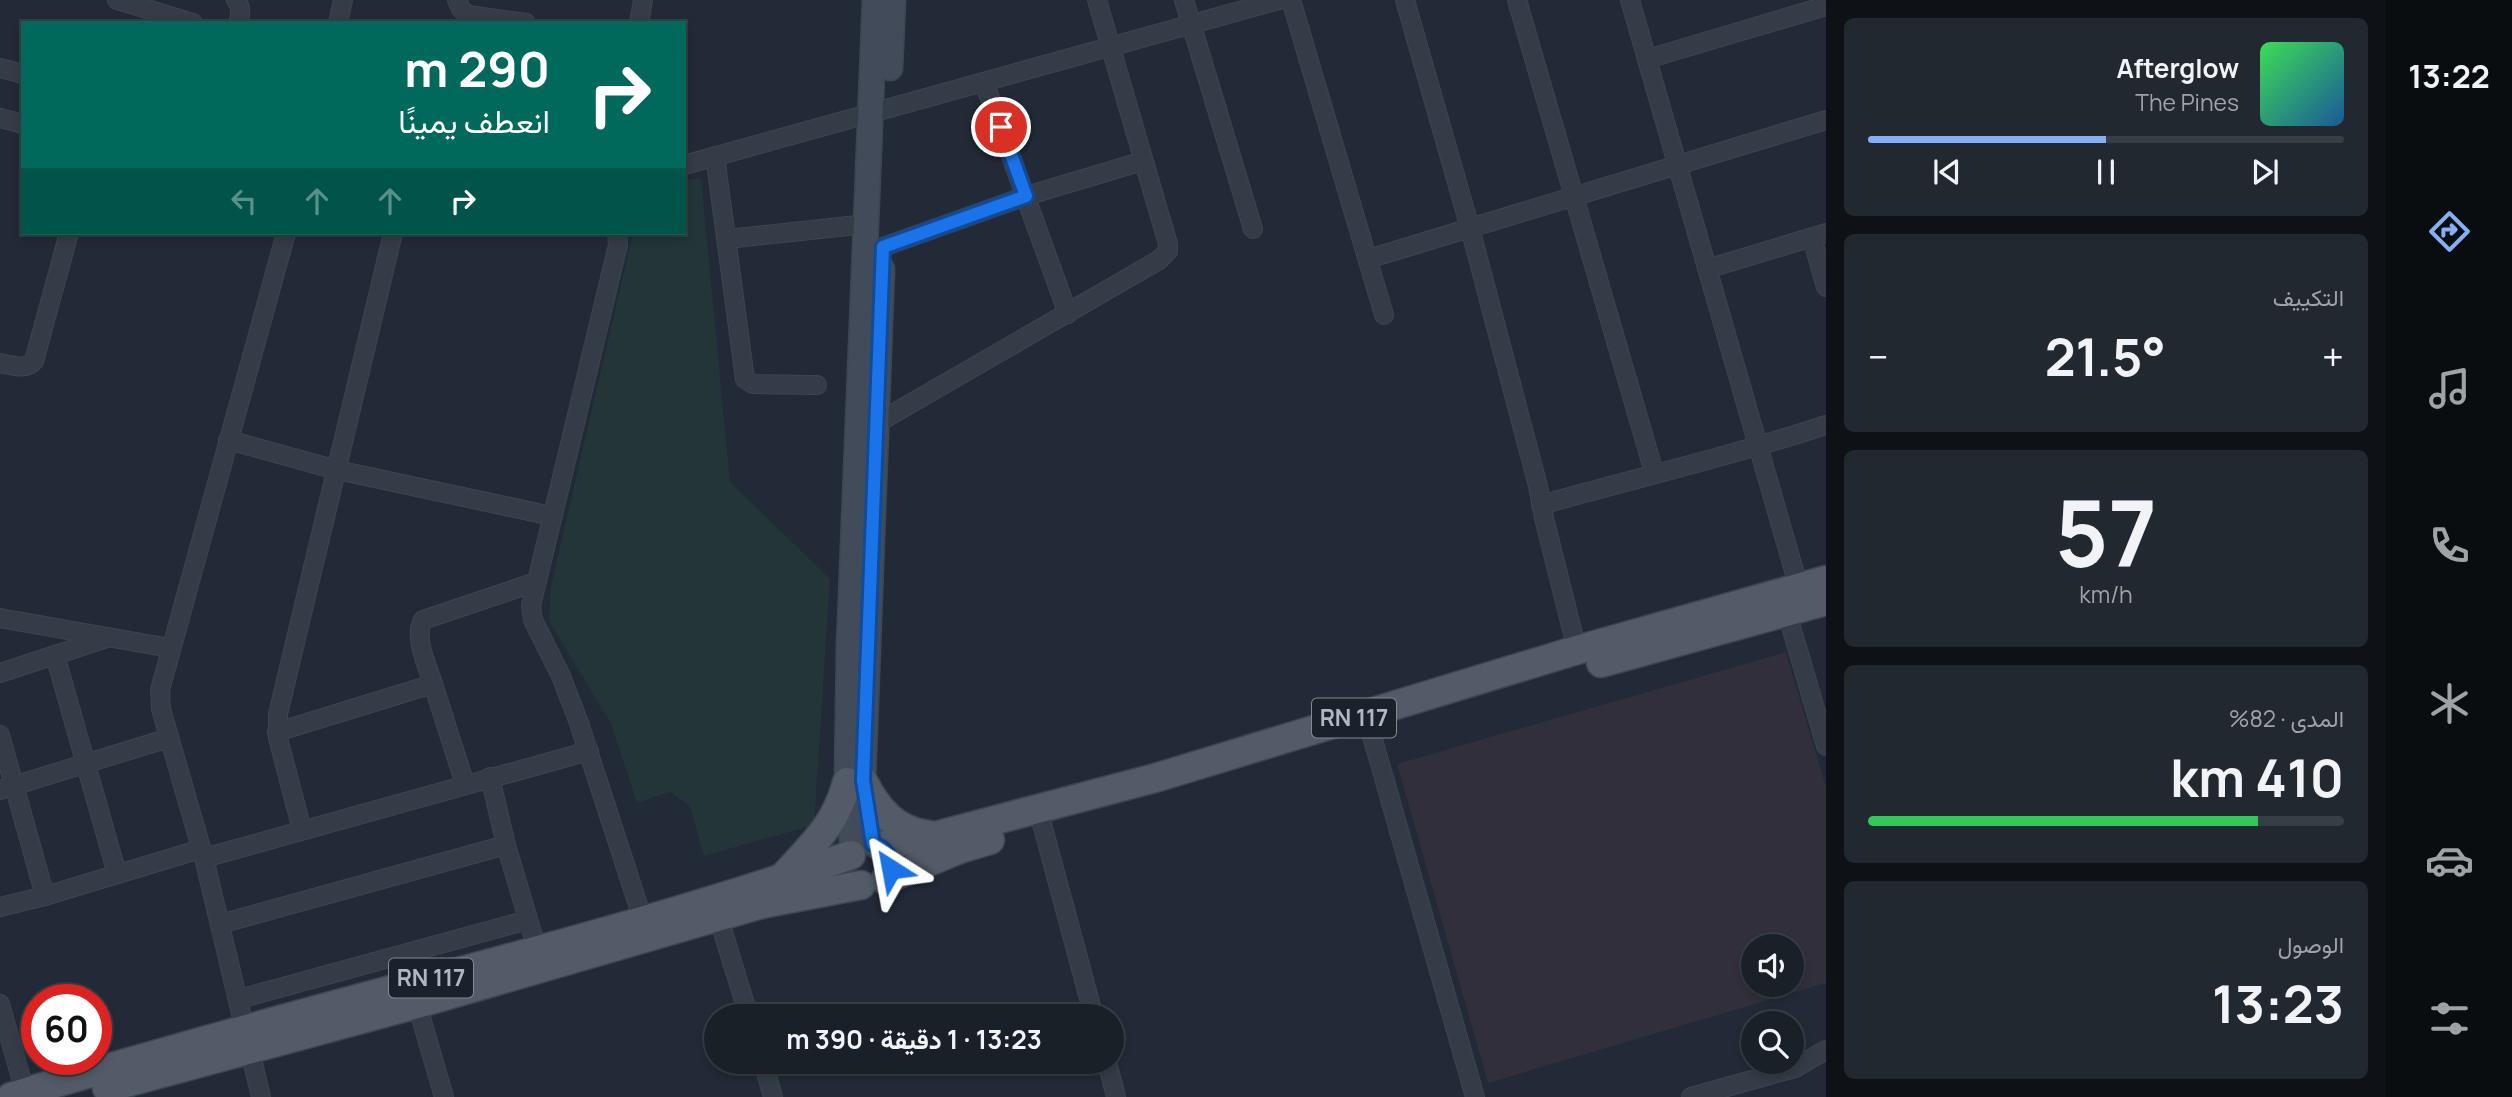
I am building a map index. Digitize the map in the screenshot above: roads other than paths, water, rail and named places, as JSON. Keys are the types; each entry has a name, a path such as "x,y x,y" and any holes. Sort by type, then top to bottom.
{"main road":[{"name":"RN 117","path":"18,1095 247,1039 596,943 719,919 762,904 873,883 1040,817 1154,778 1584,667 1804,594"},
{"name":"RN 117","path":"1368,722 1577,650 1804,594 1826,601"},
{"path":"781,879 834,817 855,781 890,821 906,830 935,836"},
{"name":"RN 117","path":"408,995 537,949 596,943 643,920 781,879 864,849 1040,817"},
{"path":"864,849 885,850 891,862 891,869 873,883 855,881 848,869 864,849"},
{"name":"RN 117","path":"74,1097 247,1039"}],"street":[{"path":"117,0 187,21"},
{"path":"236,0 240,4 239,21"},
{"path":"338,21 343,0"},
{"path":"457,0 457,4 468,15 512,21"},
{"path":"639,21 643,0"},
{"path":"855,781 877,423 883,247 875,0"},
{"path":"864,849 855,781 849,646 867,225 892,0"},
{"path":"877,423 1068,314 1159,260 1168,251 1097,0"},
{"path":"1184,0 1253,229"},
{"path":"686,164 1279,0"},
{"path":"1292,0 1384,315"},
{"path":"1405,0 1470,228 1535,473 1577,650"},
{"path":"1517,0 1654,472"},
{"path":"1630,0 1706,269 1804,594 1826,746"},
{"path":"1647,59 1826,6"},
{"path":"0,68 21,73"},
{"path":"984,82 1068,314"},
{"path":"0,118 21,123"},
{"path":"1368,259 1826,120"},
{"path":"715,156 745,379 752,384 817,385"},
{"path":"883,247 1026,196 1143,160"},
{"path":"727,239 867,225"},
{"path":"0,363 24,367 30,366 34,361 68,235"},
{"path":"261,1097 202,854 161,709 160,690 285,235"},
{"path":"302,830 277,732 278,714 394,235"},
{"path":"617,235 618,245 531,606 533,620 561,676 589,751 643,920"},
{"path":"1706,269 1819,235 1826,287"},
{"path":"1541,505 1654,472 1759,447 1826,425"},
{"path":"228,440 337,470 552,516"},
{"path":"465,784 433,684 419,635 419,626 423,620 536,582"},
{"path":"0,618 170,648"},
{"path":"0,673 108,638"},
{"path":"55,655 117,874"},
{"path":"277,732 433,684"},
{"path":"1368,722 1475,1097"},
{"path":"0,735 7,788 44,896"},
{"path":"7,788 169,738"},
{"path":"0,907 117,874 302,830 589,751"},
{"path":"490,778 506,845 537,949"},
{"path":"1040,817 1090,1004"},
{"path":"220,924 506,845"},
{"path":"719,919 745,1004"},
{"path":"239,999 528,920"},
{"path":"390,959 408,995 444,1097"},
{"path":"0,1004 18,1095"},
{"path":"1691,1097 1795,1068 1826,1050"},
{"path":"767,1074 774,1097"},
{"path":"1110,1074 1116,1097"}]}
